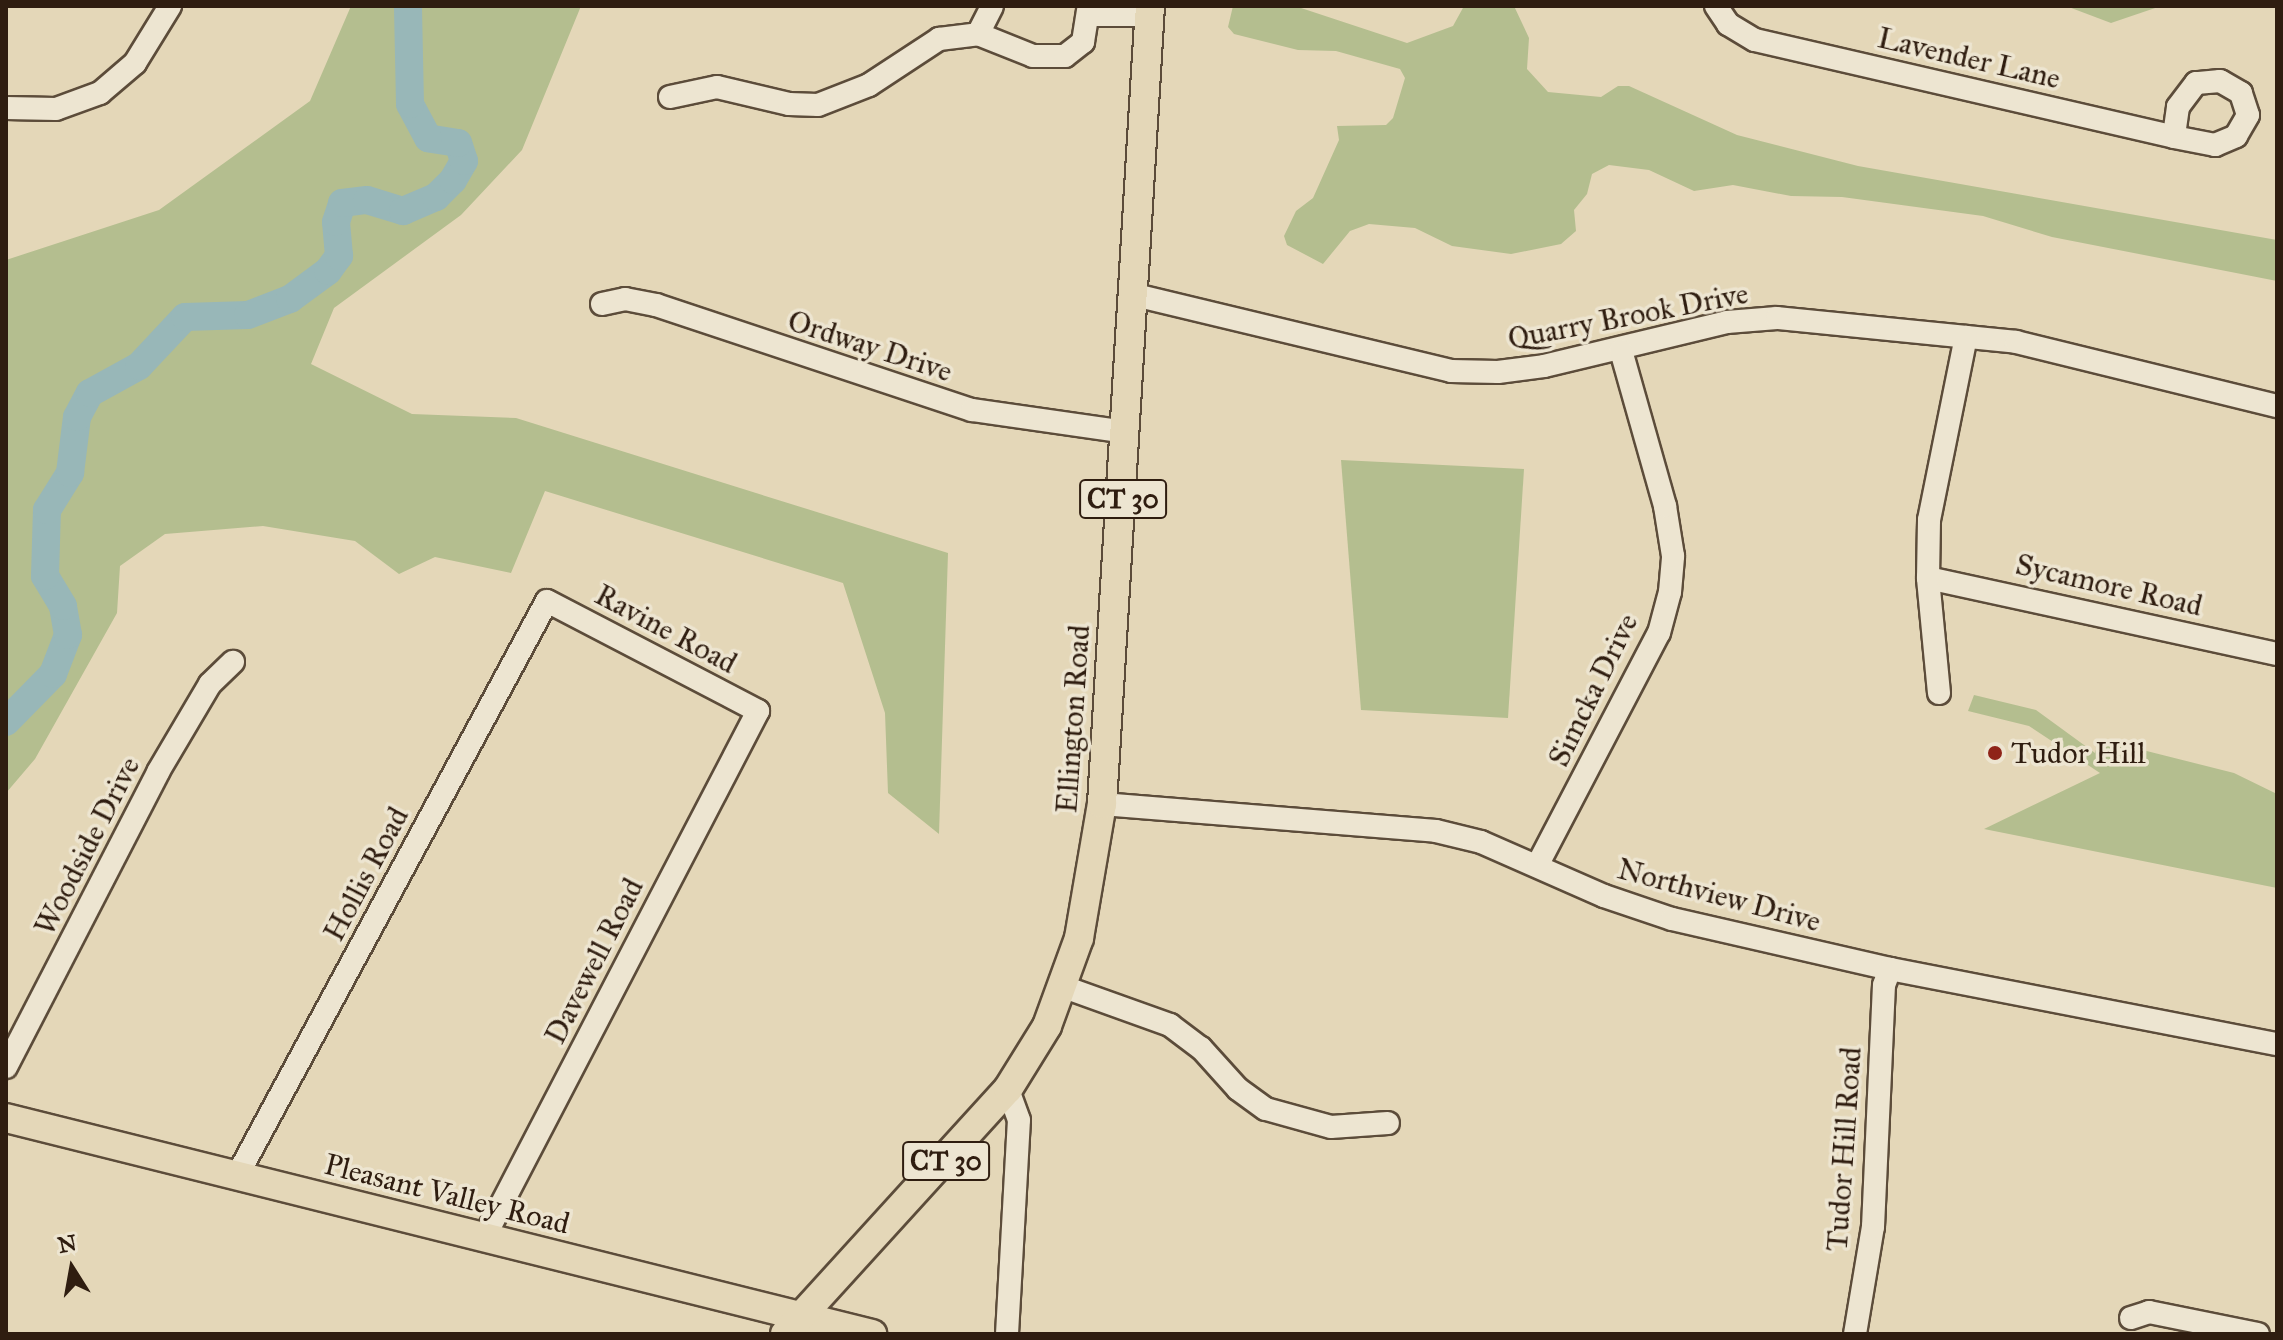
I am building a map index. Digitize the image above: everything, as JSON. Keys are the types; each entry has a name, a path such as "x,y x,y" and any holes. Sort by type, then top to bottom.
{"main road":[{"name":"Ellington Road","path":"794,1325 1008,1089 1064,987 1093,873 1102,804 1150,10"},
{"name":"Pleasant Valley Road","path":"6,1118 484,1238 794,1325 872,1334"}],"street":[{"path":"6,108 56,109 100,93 135,63 170,6"},
{"path":"978,34 992,6"},
{"name":"Lavender Lane","path":"1716,6 1728,24 1755,40 2174,137"},
{"path":"670,97 717,87 789,104 818,105 869,85 939,39 978,34 1033,56 1065,56 1083,42 1090,11 1150,10"},
{"name":"Quarry Brook Drive","path":"1135,295 1451,371 1498,372 1621,350 1727,322 1777,318 1883,333 2016,342 2277,406"},
{"name":"Ordway Drive","path":"602,304 625,299 656,305 972,410 1126,432"},
{"path":"1939,693 1928,578 1929,520 1966,337"},
{"name":"Simcka Drive","path":"1538,864 1659,633 1670,592 1673,556 1665,506 1621,350"},
{"name":"Sycamore Road","path":"1928,578 2277,654"},
{"name":"Ravine Road","path":"547,601 758,711"},
{"name":"Hollis Road","path":"237,1176 547,601"},
{"name":"Woodside Drive","path":"6,1067 158,772 210,684 233,662"},
{"name":"Davewell Road","path":"484,1238 758,711"},
{"name":"Northview Drive","path":"1102,804 1436,831 1538,864 1604,896 1672,919 1890,969 2277,1044"},
{"name":"Tudor Hill Road","path":"1855,1334 1873,1227 1884,985 1890,969"},
{"path":"1064,987 1170,1025 1201,1048 1238,1089 1266,1109 1331,1127 1388,1123"},
{"path":"1007,1334 1019,1120 1008,1089"},
{"path":"2131,1318 2149,1312 2258,1334"}],"green space":[{"path":"351,6 581,6 522,150 461,215 334,308 311,364 412,414 516,418 948,553 939,834 888,793 885,713 843,583 545,491 511,573 435,557 399,574 355,541 263,526 165,534 120,566 117,613 35,759 6,793 6,260 159,210 310,101"},
{"path":"1233,6 1298,7 1407,43 1453,26 1464,6 1514,6 1529,38 1527,69 1548,92 1601,97 1618,86 1629,86 1737,135 1858,166 2277,240 2277,281 2052,237 1983,216 1842,197 1791,196 1733,185 1694,191 1649,170 1609,165 1592,174 1587,194 1574,210 1576,231 1561,244 1511,254 1452,246 1415,228 1369,224 1350,231 1323,264 1287,245 1284,236 1296,211 1313,198 1339,140 1337,126 1386,125 1393,118 1405,78 1400,69 1336,51 1298,50 1234,34 1228,27"},
{"path":"2066,6 2161,6 2111,23"},
{"path":"1341,460 1524,469 1508,718 1361,710"},
{"path":"1974,695 2036,710 2095,753 2099,739 2234,773 2277,794 2277,888 1984,829 2100,773 2029,726 1968,711"}],"waterway":[{"path":"6,722 53,674 68,635 63,606 45,576 47,510 70,473 77,417 90,393 139,366 185,317 248,315 290,299 328,271 339,256 336,222 342,203 367,200 403,211 436,197 453,180 464,161 458,143 428,138 410,104 408,6"}],"place":[{"name":"Tudor Hill","path":"1995,753"}]}
